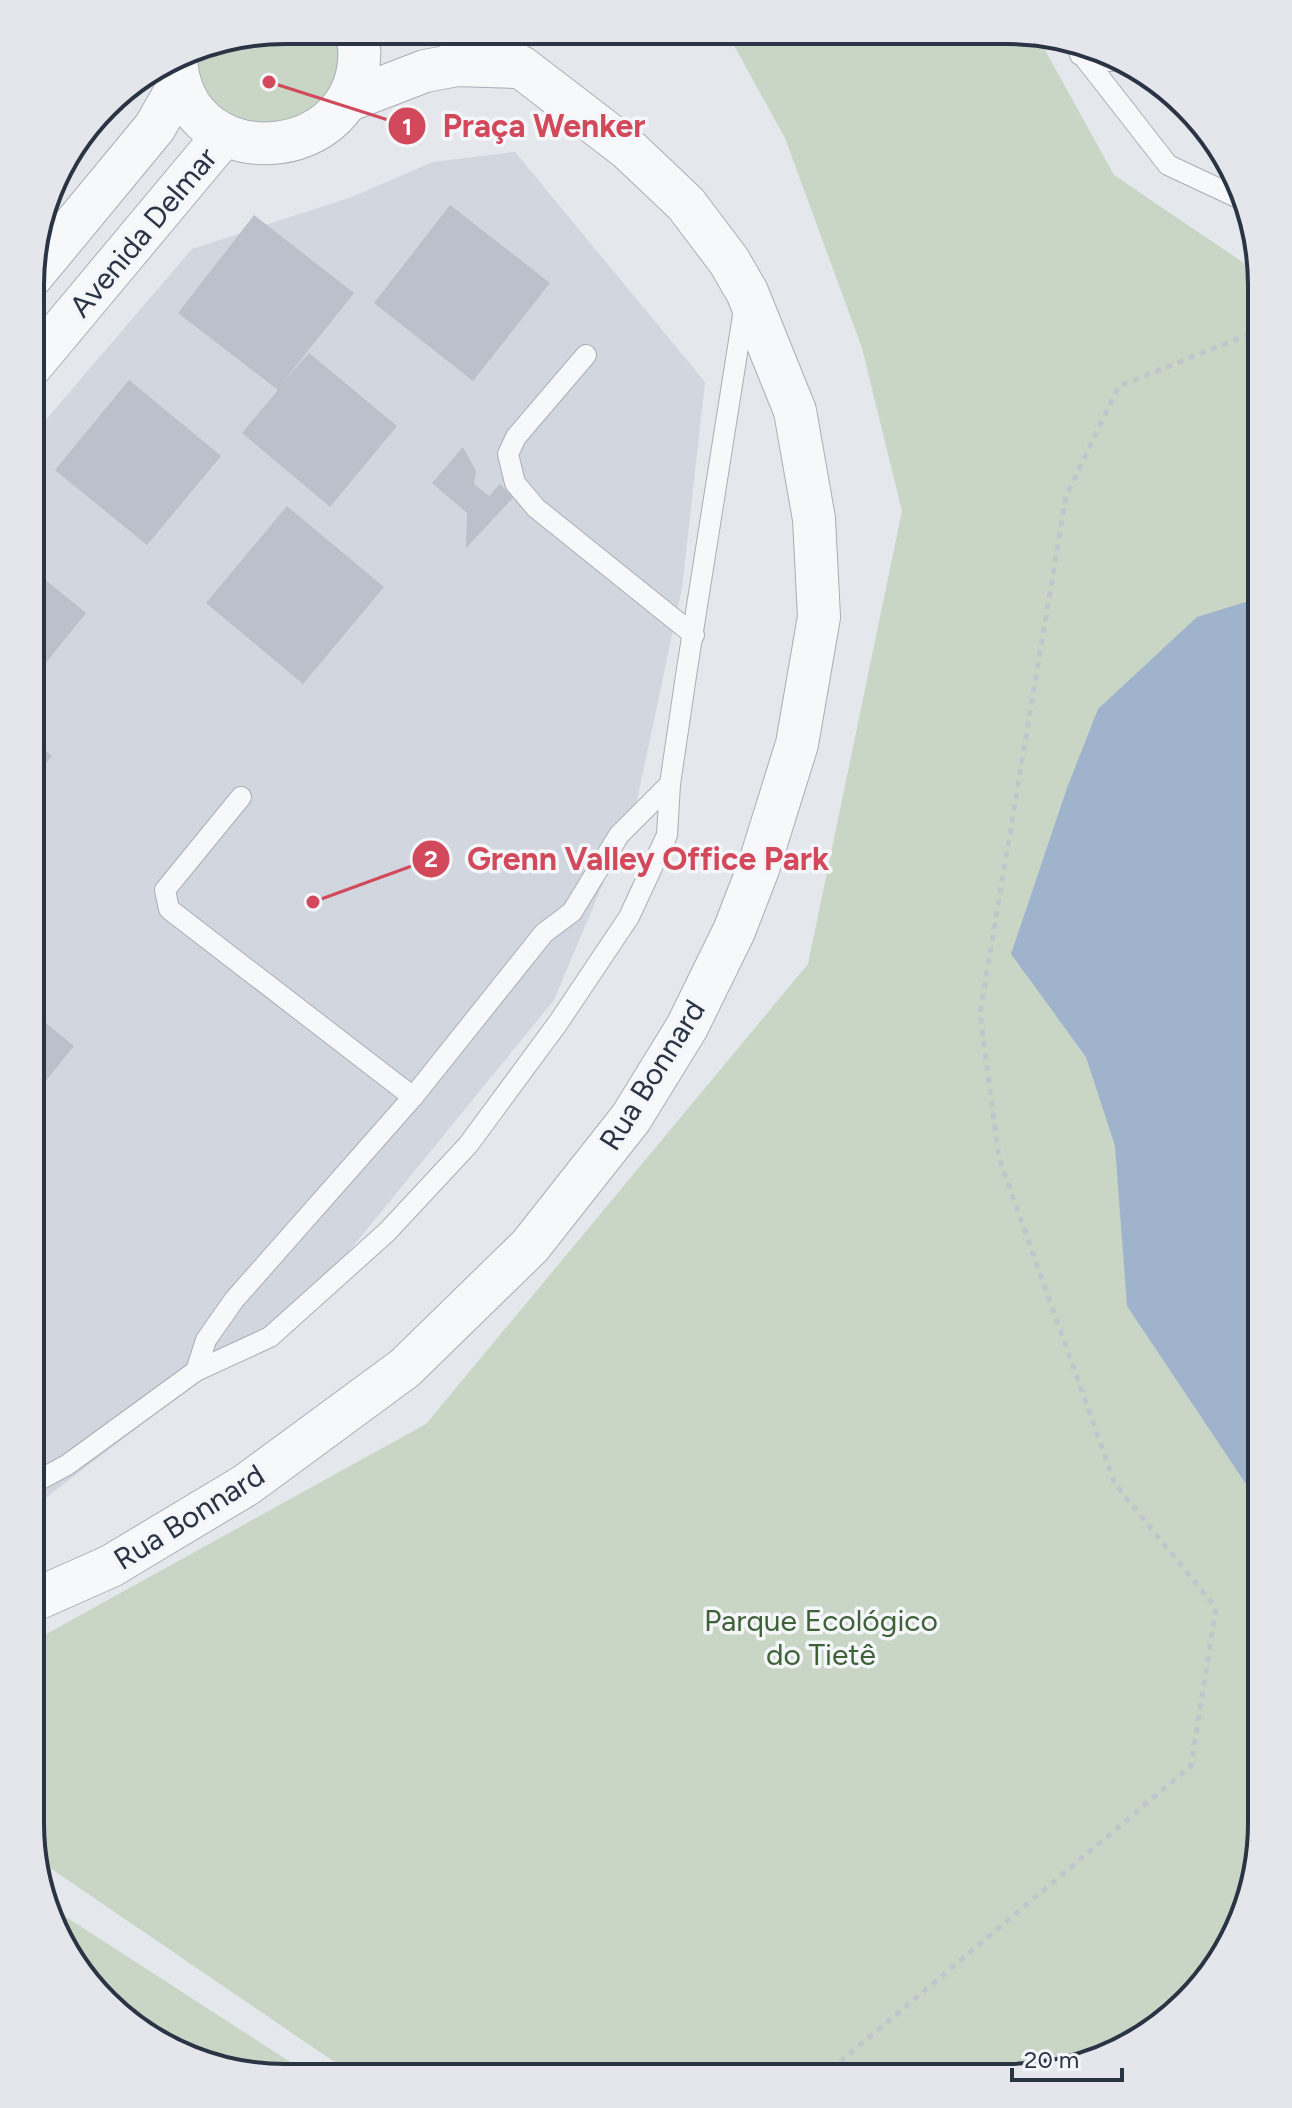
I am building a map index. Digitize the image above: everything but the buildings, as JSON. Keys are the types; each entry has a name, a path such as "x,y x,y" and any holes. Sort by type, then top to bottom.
{"street":[{"path":"178,69 190,104 205,122 224,135 250,144 278,145 305,137 329,123 347,101 358,75 359,45"},
{"name":"Rua Bonnard","path":"44,1596 111,1566 246,1485 405,1368 530,1246 631,1118 687,1027 734,931 758,869 797,744 819,617 814,519 795,411 747,292 729,261 686,204 628,149 521,67 480,45"},
{"path":"347,101 436,69 457,65 521,67"},
{"name":"Avenida Delmar","path":"46,260 155,127 174,71"},
{"name":"Avenida Delmar","path":"44,351 224,135"}],"lane":[{"path":"1082,56 1168,165 1230,194"},
{"path":"44,1477 67,1465 196,1371 270,1337 387,1232 468,1145 558,1023 629,917 667,835 670,784 747,292"},
{"path":"586,355 516,437 508,454 515,483 536,508 694,635"},
{"path":"196,1371 206,1340 234,1300 413,1097 544,933 572,912 619,835 670,784"},
{"path":"241,797 165,890 169,909 413,1097"}],"path":[{"path":"837,2064 1191,1766 1216,1608 1115,1484 999,1158 980,1014 1066,496 1119,386 1248,335"}],"shaded area":[{"path":"515,152 705,382 682,588 636,805 554,1000 319,1288 44,1499 44,422 192,249 352,197 433,162"}],"green space":[{"name":"Parque Ecológico do Tietê","path":"733,44 1007,44 1043,47 1114,175 1247,265 1247,1839 1240,1886 1216,1944 1177,1993 1128,2032 1099,2046 1054,2059 1007,2064 337,2064 49,1867 44,1823 44,1635 426,1424 808,964 902,511 862,348 785,138"},
{"path":"269,45 341,45 332,97 291,127 239,124 201,89 195,61 222,52"},
{"path":"62,1914 293,2064 253,2062 222,2056 164,2032 138,2014 94,1970 76,1944"}],"water":[{"path":"1248,601 1247,1486 1127,1306 1115,1146 1086,1057 1011,954 1067,788 1098,709 1197,617"}],"place":[{"name":"Praça Wenker","path":"269,82"},
{"name":"Grenn Valley Office Park","path":"313,902"}]}
